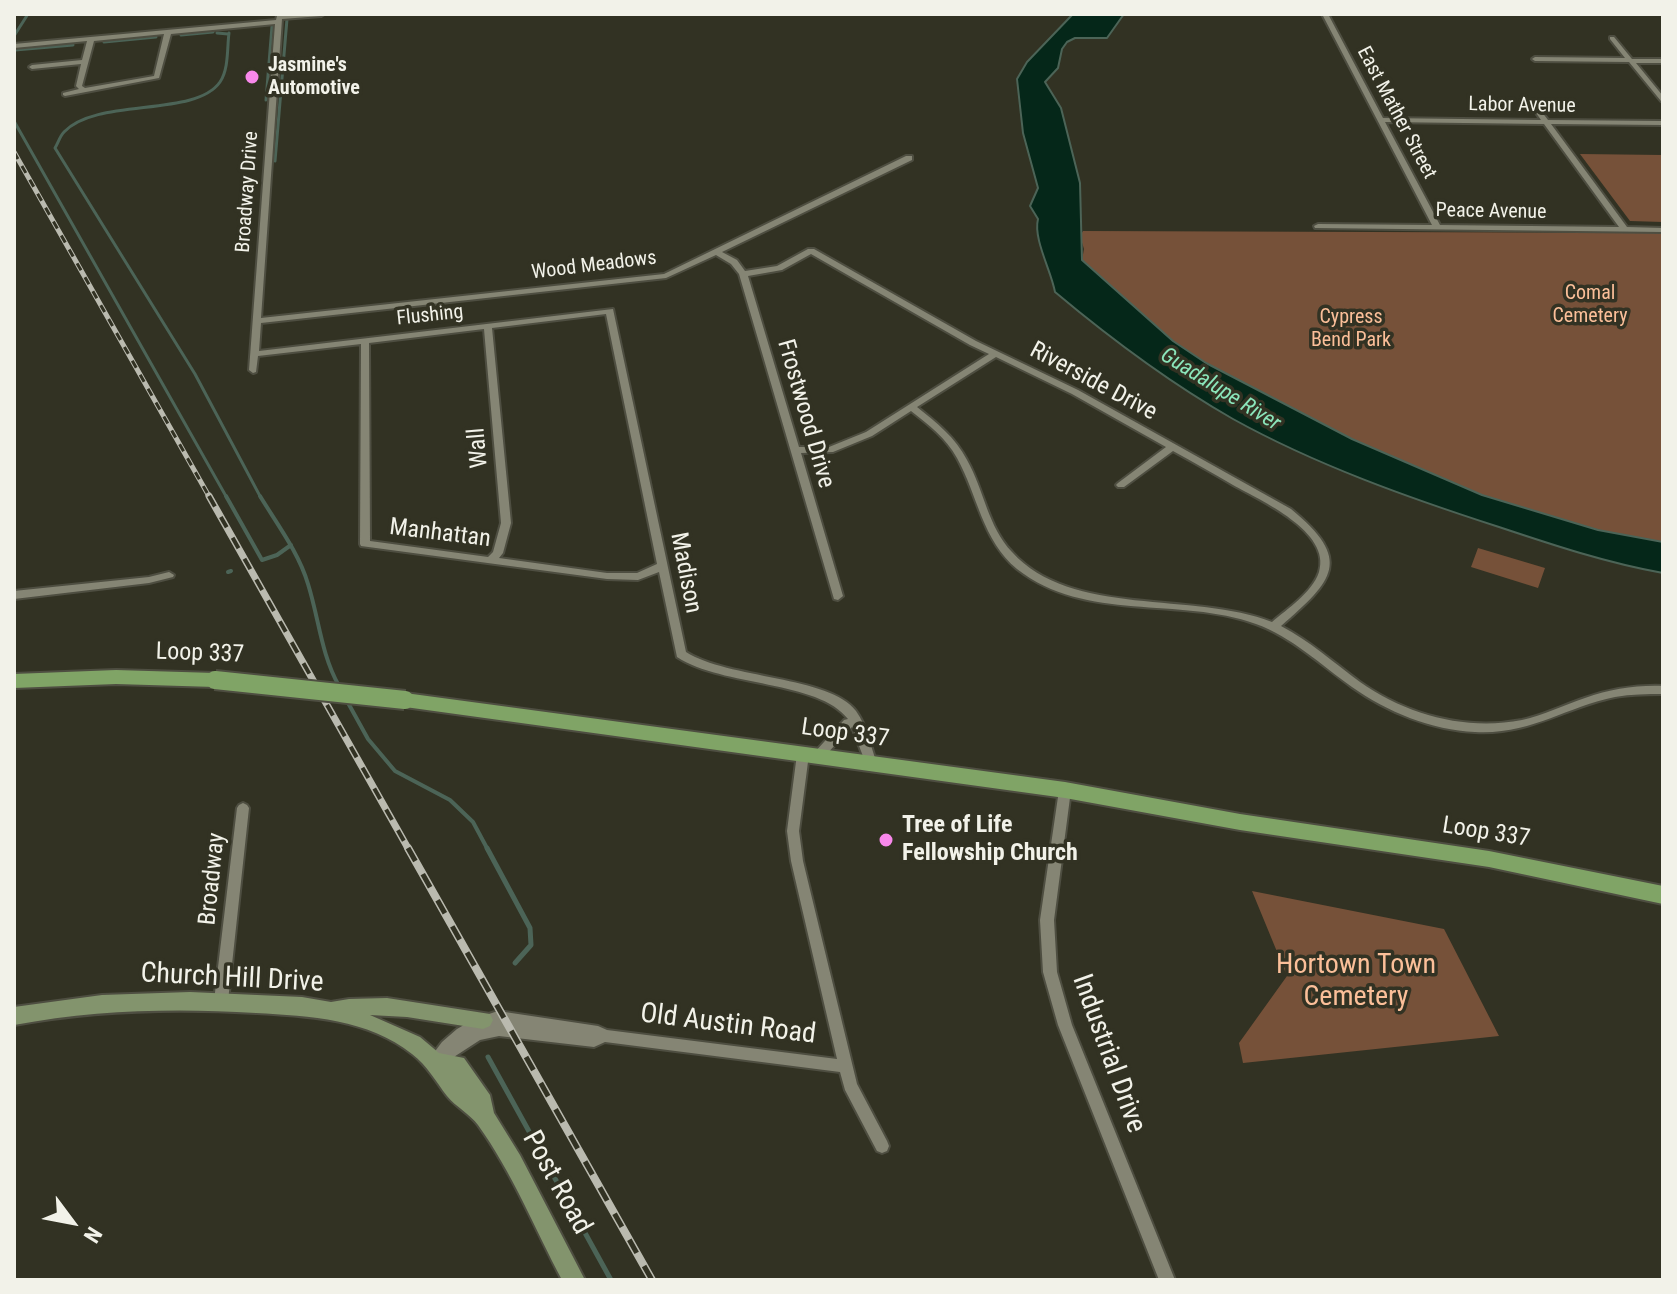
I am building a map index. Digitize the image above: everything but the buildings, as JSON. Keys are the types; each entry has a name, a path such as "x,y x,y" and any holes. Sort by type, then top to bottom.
{"main road":[{"name":"Loop 337","path":"14,681 116,677 215,680 405,700 1065,790 1240,822 1489,859 1663,895"}],"street":[{"path":"14,47 168,33 321,14"},
{"name":"East Mather Street","path":"1325,14 1437,227"},
{"name":"Broadway Drive","path":"253,370 279,20"},
{"path":"65,94 155,78 159,74 168,33"},
{"path":"1612,38 1663,100"},
{"path":"82,89 79,86 91,40"},
{"path":"1535,59 1663,61"},
{"path":"32,67 85,62"},
{"path":"1533,104 1624,229"},
{"name":"Labor Avenue","path":"1382,120 1663,123"},
{"name":"Wood Meadows","path":"257,321 648,279 679,272 909,158"},
{"name":"Peace Avenue","path":"1318,226 1663,230"},
{"name":"Riverside Drive","path":"743,274 779,268 811,251 1287,511 1312,531 1321,544 1326,566 1319,584 1273,627"},
{"path":"719,253 734,262 743,274"},
{"name":"Frostwood Drive","path":"743,274 838,596"},
{"name":"Flushing","path":"254,354 610,311"},
{"name":"Madison","path":"610,311 678,649 685,659 830,700 847,708 860,727 871,764"},
{"name":"Wall","path":"488,327 506,523 498,553 490,561"},
{"name":"Manhattan","path":"365,341 365,544 625,577 638,577 662,566"},
{"path":"794,450 830,450 869,434 995,354"},
{"path":"911,407 952,443 992,531 1012,559 1030,573 1089,598 1234,615 1273,627 1386,702 1431,721 1453,725 1500,729 1553,717 1611,691 1663,690"},
{"path":"1121,485 1173,446"},
{"path":"14,595 169,575"},
{"path":"854,722 848,723 810,755 795,809 793,831 797,861 850,1085 882,1146"},
{"name":"Industrial Drive","path":"1065,790 1047,920 1050,972 1065,1025 1167,1280"},
{"name":"Broadway","path":"221,1001 243,808"},
{"name":"Church Hill Drive","path":"14,1016 78,1004 115,1001 221,1001 330,1011 410,1041 435,1062"},
{"path":"330,1011 355,1005 395,1007 483,1020"},
{"name":"Old Austin Road","path":"483,1020 502,1018 598,1032 604,1036 846,1066"},
{"path":"435,1062 455,1038 483,1020"},
{"name":"Old Austin Road","path":"435,1062 477,1035 489,1031 521,1031 594,1041 604,1036"},
{"name":"Post Road","path":"435,1062 438,1072 472,1109 483,1115 512,1162 574,1280"}],"green space":[{"path":"1580,154 1663,155 1663,222 1630,221"},
{"name":"Cypress Bend Park","path":"1083,231 1663,233 1663,542 1598,530 1482,495 1352,439 1206,363 1173,341 1082,260 1084,249 1080,236"},
{"path":"1478,548 1545,568 1538,588 1471,567"},
{"name":"Hortown Town Cemetery","path":"1252,891 1444,929 1499,1036 1243,1063 1239,1043 1287,976"}],"water":[{"name":"Guadalupe River","path":"1073,14 1124,14 1107,38 1075,38 1067,42 1062,49 1058,68 1045,82 1061,108 1080,183 1082,260 1173,341 1206,363 1352,439 1482,495 1598,530 1663,542 1663,573 1580,553 1465,516 1297,451 1186,391 1055,292 1040,245 1038,219 1030,206 1038,188 1023,133 1017,79 1027,62"}],"waterway":[{"path":"14,36 28,14"},
{"path":"275,161 287,19"},
{"path":"266,100 272,26"},
{"path":"181,35 213,32"},
{"path":"217,33 228,34"},
{"path":"229,33 223,77 207,93 190,100 99,114 79,121 64,132 55,148 195,374 261,498"},
{"path":"104,42 156,37"},
{"path":"15,50 73,45"},
{"path":"14,121 227,498"},
{"path":"226,496 262,560 277,555 290,545"},
{"path":"260,496 290,545"},
{"path":"290,545 304,572 324,649 339,686"},
{"path":"347,701 368,739 395,771 450,800 473,822 488,850"},
{"path":"487,848 530,928 531,945 515,963"},
{"path":"488,1057 611,1280"}],"railway":[{"path":"14,152 210,498"},
{"path":"209,496 409,850"},
{"path":"408,848 652,1280"}],"place":[{"name":"Jasmine's Automotive","path":"252,77"},
{"name":"Tree of Life Fellowship Church","path":"886,840"}],"park label":[{"name":"Comal Cemetery","path":"1590,306"}]}
